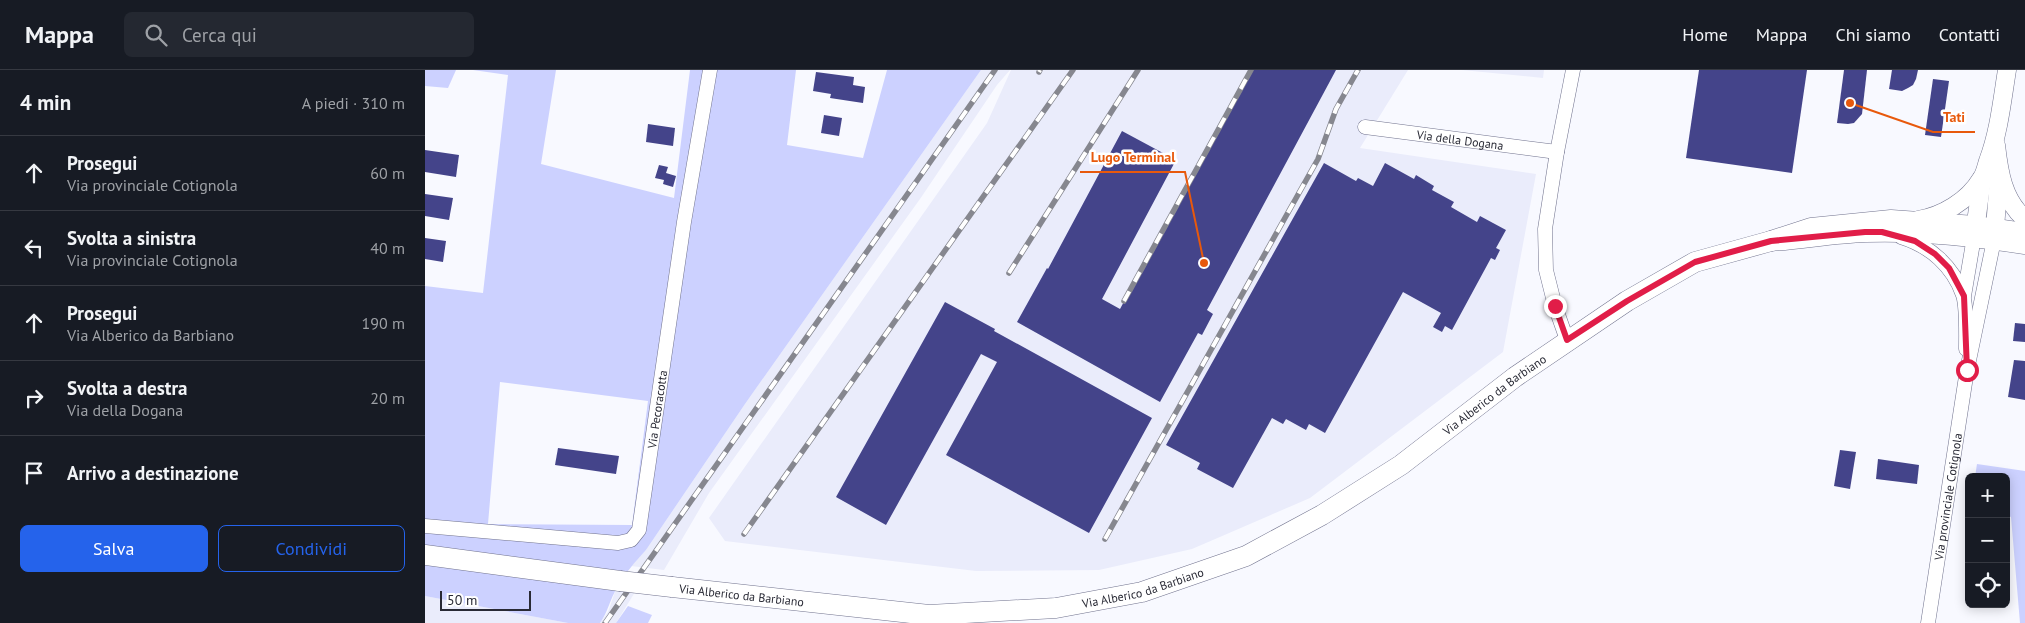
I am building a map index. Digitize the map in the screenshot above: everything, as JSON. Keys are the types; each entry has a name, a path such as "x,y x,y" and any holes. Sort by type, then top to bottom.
{"main road":[{"name":"Via Alberico da Barbiano","path":"425,555 620,581 929,615 1056,608 1143,592 1247,556 1323,515 1401,465 1515,377 1567,340 1627,301 1695,262 1811,228 1891,220 1912,221 1984,233 2025,244"},
{"name":"Via Alberico da Barbiano","path":"1771,241 1865,232 2025,232"}],"street":[{"name":"Via Pecoracotta","path":"425,526 618,543 631,540 639,530 684,222 710,70"},
{"path":"1567,340 1555,306 1546,270 1545,229 1557,152 1573,70"},
{"path":"1984,233 1995,141 2007,70"},
{"name":"Via della Dogana","path":"1365,127 1557,152"},
{"path":"1990,178 2025,219"},
{"path":"1912,221 1927,219 1946,211 1966,198 1990,178"},
{"name":"Via provinciale Cotignola","path":"1882,232 1915,241 1935,254 1949,268 1964,296"},
{"name":"Via provinciale Cotignola","path":"1967,370 1964,296 1984,233"},
{"name":"Via provinciale Cotignola","path":"1928,623 1967,370 1984,233"}],"shaded area":[{"path":"425,70 456,70 448,88 425,86"},
{"path":"473,70 556,70 541,164 674,198 690,70 796,70 787,145 863,158 887,70 981,70 745,404 646,550 623,577 600,623 568,623 425,596 425,286 483,293 508,75","holes":["500,382 648,401 632,525 488,524"]},
{"path":"981,70 1010,70 997,85 920,199 709,493 664,570 631,566 646,550 745,404"},
{"path":"1011,70 1408,70 1360,148 1536,174 1503,352 1310,498 1192,549 1099,570 976,571 725,541 709,518 987,123"},
{"path":"1462,70 1544,70 1543,78"},
{"path":"1977,464 2025,471 2025,623 2020,623 2010,517 2010,473 1976,473"},
{"path":"616,589 635,592 616,623 600,623 608,612"},
{"path":"425,596 568,623 425,623"},
{"path":"628,606 652,615 648,623 616,623"}],"building":[{"path":"1249,70 1336,70 1207,310 1213,314 1202,335 1198,333 1160,402 1017,322 1048,269 1122,131 1176,160 1102,299 1120,309"},
{"path":"1699,70 1807,70 1792,173 1686,158"},
{"path":"1844,70 1867,70 1862,114 1854,123 1848,124 1837,123"},
{"path":"1892,70 1918,70 1913,85 1902,91 1889,89"},
{"path":"816,72 854,77 853,85 865,87 863,103 830,98 831,94 813,91"},
{"path":"1933,79 1949,81 1941,137 1925,135"},
{"path":"824,115 842,118 839,136 821,133"},
{"path":"648,124 675,128 673,146 646,142"},
{"path":"425,150 459,155 456,177 425,172"},
{"path":"1324,163 1356,181 1358,178 1373,186 1385,163 1414,179 1416,175 1434,186 1432,190 1454,202 1451,207 1477,222 1480,216 1506,230 1496,248 1500,250 1495,260 1491,258 1452,330 1445,326 1442,332 1433,327 1441,313 1403,292 1325,433 1309,424 1306,430 1286,419 1283,424 1272,418 1233,488 1197,469 1200,463 1166,445"},
{"path":"659,165 668,167 666,173 676,176 673,187 663,184 664,180 655,178"},
{"path":"425,194 453,198 449,220 425,216"},
{"path":"425,238 446,241 443,262 425,259"},
{"path":"945,302 1152,418 1089,533 946,455 997,362 981,354 886,525 836,497"},
{"path":"2015,323 2025,324 2025,342 2013,341"},
{"path":"2014,360 2025,361 2025,400 2008,397"},
{"path":"558,448 619,456 616,474 555,465"},
{"path":"1840,450 1856,452 1850,489 1834,486"},
{"path":"1878,459 1919,465 1917,484 1876,479"}],"railway":[{"path":"605,623 995,70"},
{"path":"744,534 1073,70"},
{"path":"1009,273 1138,70"},
{"path":"1124,301 1251,70"},
{"path":"1105,539 1318,159 1336,109 1358,70"}],"place":[{"name":"Tati","path":"1850,103"},
{"name":"Lugo Terminal","path":"1204,263"}],"route":[{"path":"1555,306 1567,340 1627,301 1695,262 1771,241 1882,232 1915,241 1935,254 1949,268 1964,296 1967,370"}]}
